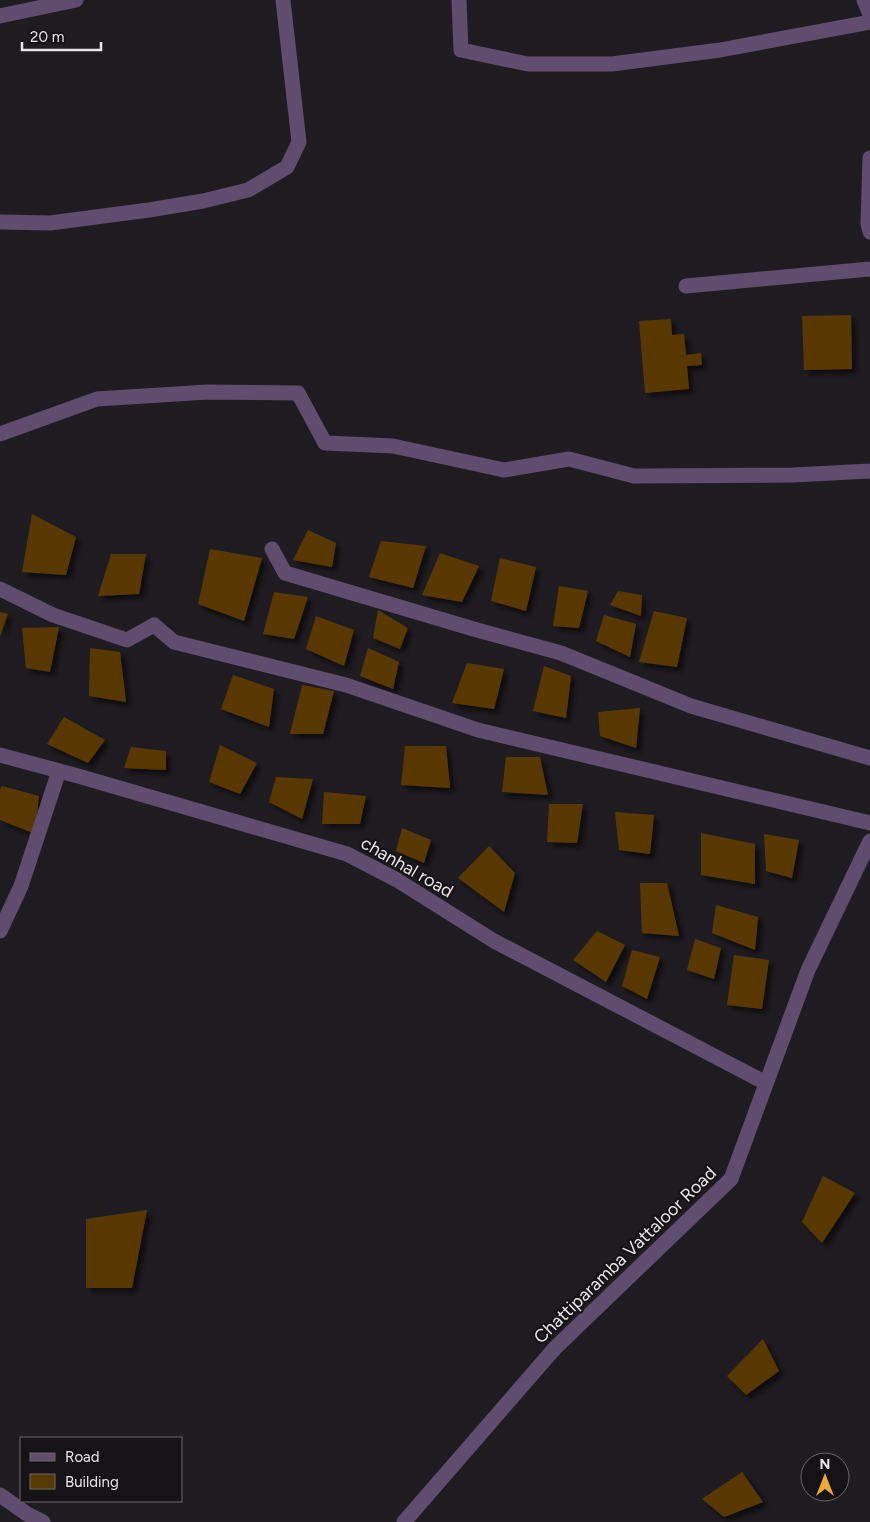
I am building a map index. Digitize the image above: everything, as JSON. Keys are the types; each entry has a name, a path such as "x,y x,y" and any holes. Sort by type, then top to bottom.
{"street":[{"path":"0,16 76,0"},
{"path":"0,222 50,223 203,201 248,190 287,167 299,142 283,0"},
{"path":"459,0 462,50 528,64 612,64 720,50 870,22"},
{"path":"864,0 870,14"},
{"path":"870,158 868,224 870,232"},
{"path":"686,286 870,269"},
{"path":"0,434 96,399 207,392 298,393 325,443 393,446 504,470 569,460 634,476 793,475 870,471"},
{"path":"272,549 285,573 561,653 691,706 870,758"},
{"path":"0,589 53,615 127,640 154,625 174,642 346,686 478,730 870,822"},
{"name":"chanhal road","path":"0,755 347,854 397,880 494,940 766,1083"},
{"path":"0,931 21,886 59,771"},
{"name":"Chattiparamba Vattaloor Road","path":"404,1522 555,1348 730,1179 808,970 870,842"},
{"path":"0,1495 27,1514 43,1522"}],"building":[{"path":"851,315 852,369 804,370 802,316"},
{"path":"671,319 672,335 684,334 686,355 701,353 702,365 687,366 689,389 645,393 639,321"},
{"path":"32,514 76,537 66,575 22,572"},
{"path":"308,530 336,543 332,567 293,560"},
{"path":"381,541 426,546 413,588 369,577"},
{"path":"210,549 262,558 244,621 198,604"},
{"path":"440,553 479,566 462,602 422,595"},
{"path":"111,554 146,554 139,594 98,596"},
{"path":"500,558 536,567 526,611 491,601"},
{"path":"559,586 588,591 579,628 553,626"},
{"path":"618,591 642,595 641,616 610,605"},
{"path":"274,592 308,597 294,639 263,634"},
{"path":"378,610 408,628 400,649 373,638"},
{"path":"654,611 687,618 677,667 639,662"},
{"path":"0,612 8,614 0,636"},
{"path":"604,615 636,624 630,657 596,641"},
{"path":"316,616 354,630 344,666 306,649"},
{"path":"59,627 50,672 26,668 22,628"},
{"path":"90,648 120,652 126,702 89,696"},
{"path":"368,648 399,662 393,689 360,676"},
{"path":"467,663 504,669 494,709 452,703"},
{"path":"544,666 571,676 566,718 533,711"},
{"path":"233,675 274,689 269,727 221,709"},
{"path":"302,685 334,691 323,734 290,734"},
{"path":"640,708 636,748 600,736 598,712"},
{"path":"64,717 105,740 88,763 47,744"},
{"path":"220,745 257,763 240,794 209,782"},
{"path":"405,746 446,746 450,788 401,785"},
{"path":"131,747 166,751 166,770 124,768"},
{"path":"506,757 540,757 548,795 502,792"},
{"path":"276,777 313,779 302,819 269,802"},
{"path":"2,786 39,796 35,834 0,820 0,790"},
{"path":"324,792 366,796 360,824 322,824"},
{"path":"549,804 583,804 577,843 547,842"},
{"path":"615,812 654,815 650,854 619,850"},
{"path":"402,828 431,840 424,863 396,851"},
{"path":"701,833 755,844 755,884 701,875"},
{"path":"764,834 799,840 792,878 766,871"},
{"path":"489,846 515,873 504,912 458,878"},
{"path":"640,883 667,883 679,936 642,933"},
{"path":"716,905 758,917 755,950 712,933"},
{"path":"597,931 625,945 606,982 573,960"},
{"path":"695,939 721,948 714,979 687,970"},
{"path":"632,950 660,957 647,999 622,986"},
{"path":"734,955 769,960 762,1009 727,1005"},
{"path":"823,1176 855,1193 822,1243 802,1222"},
{"path":"147,1210 132,1288 86,1288 86,1219"},
{"path":"763,1339 779,1371 746,1395 727,1376"},
{"path":"742,1472 763,1502 724,1517 702,1499"}]}
